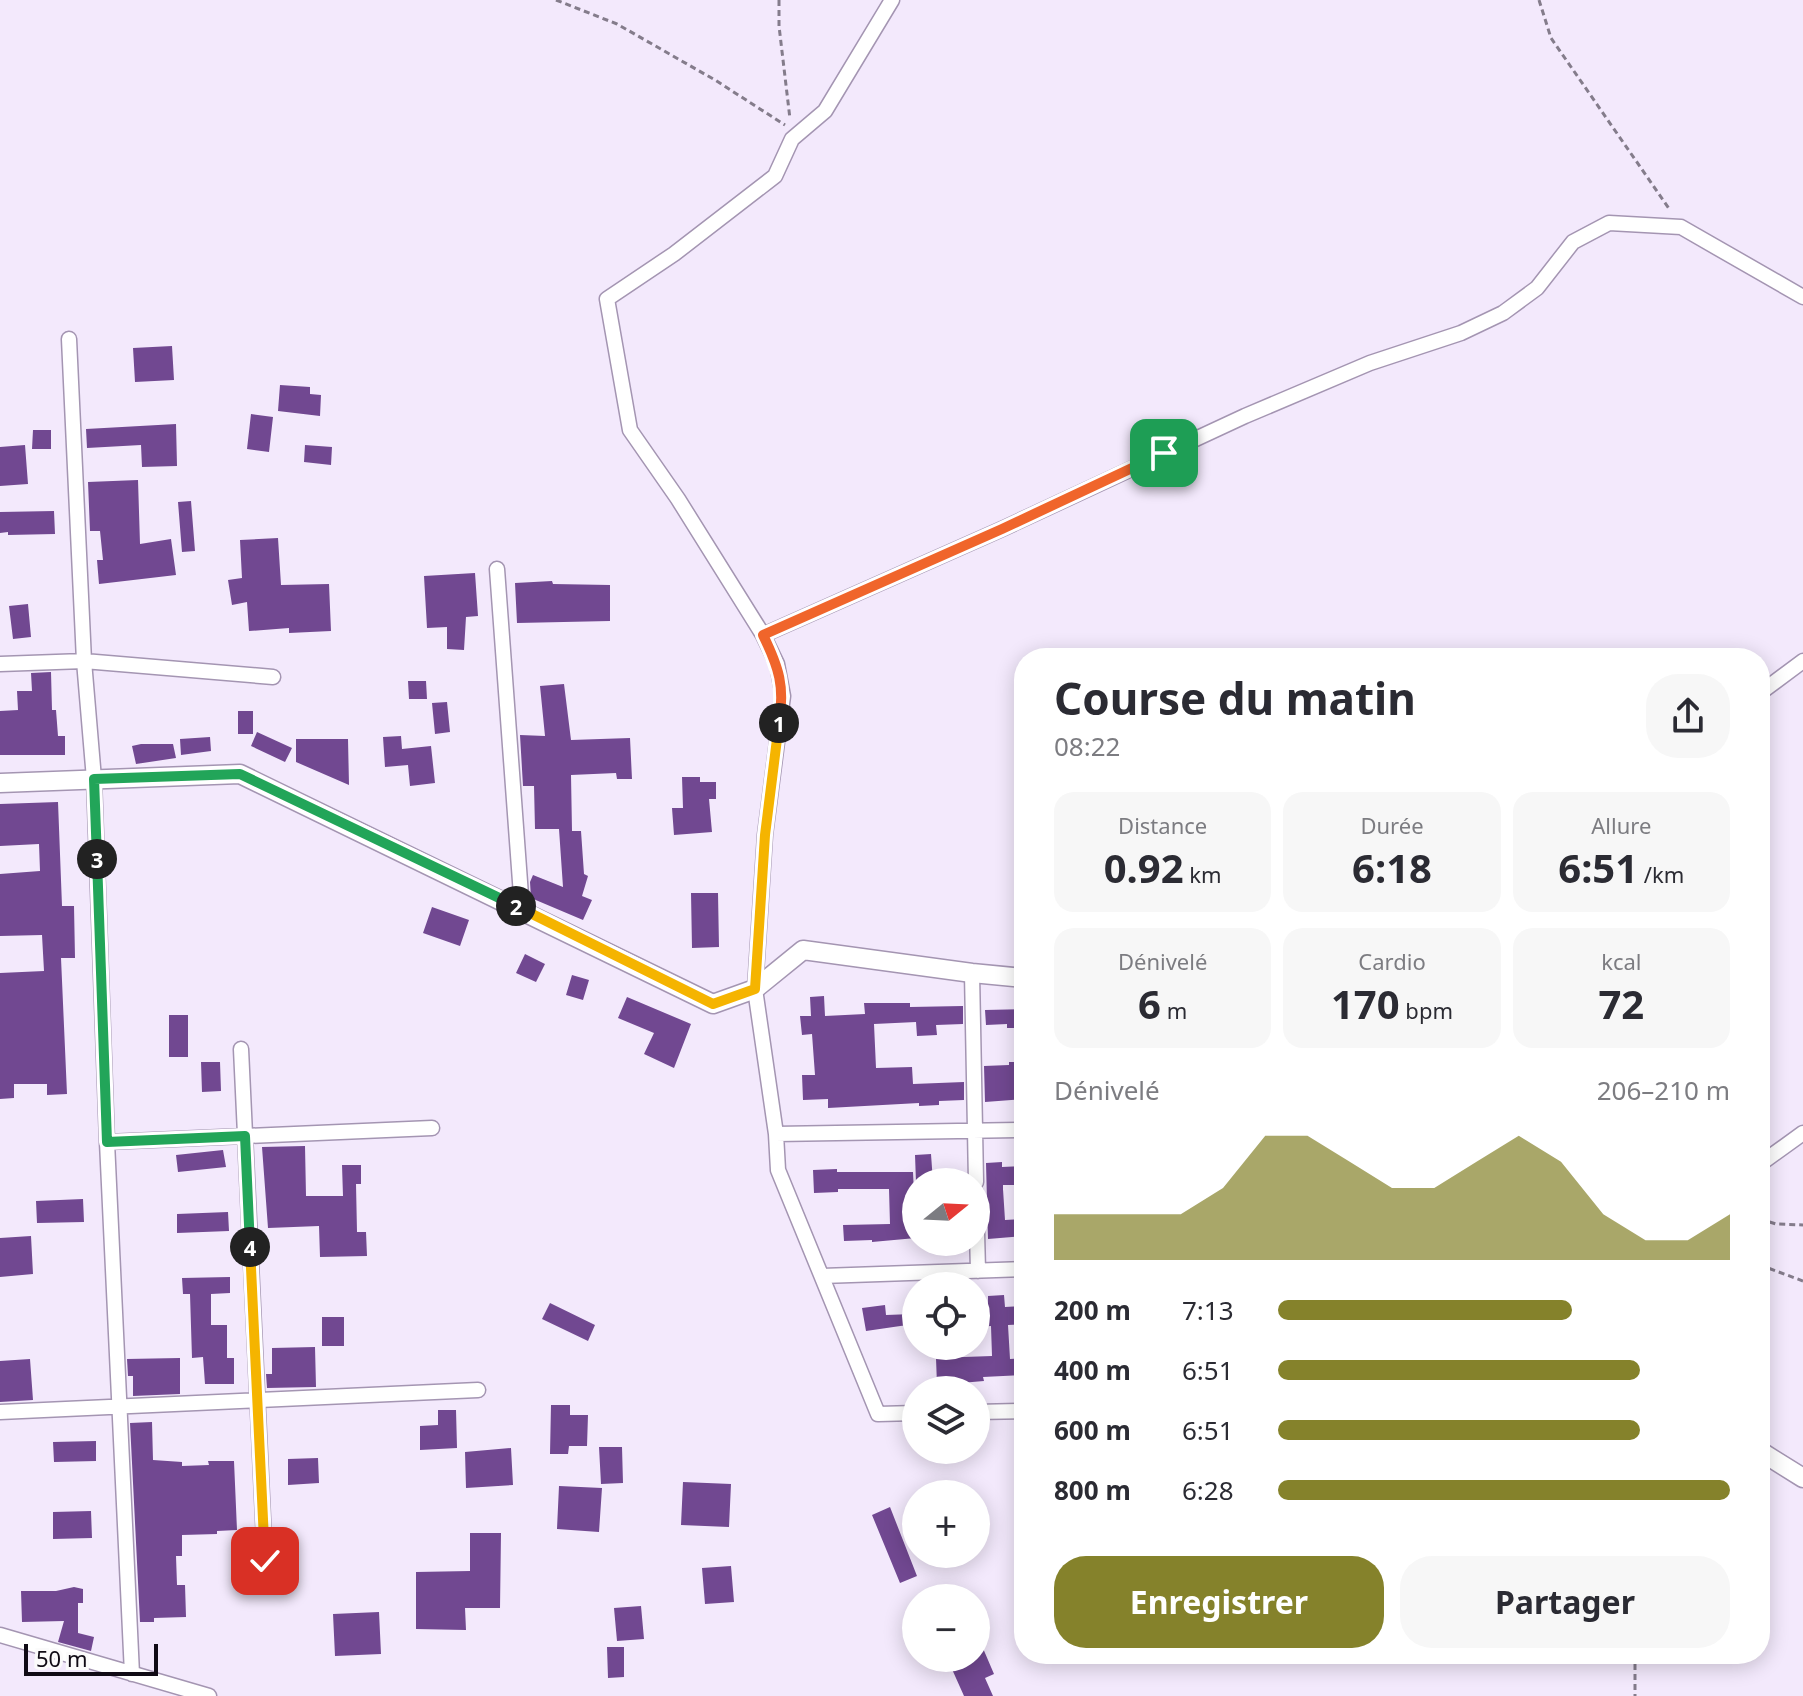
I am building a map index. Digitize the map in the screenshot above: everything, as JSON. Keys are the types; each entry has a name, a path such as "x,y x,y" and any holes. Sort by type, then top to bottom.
{"street":[{"path":"892,0 825,111 792,139 775,176 674,254 607,299 630,430 678,499 763,635 777,664 783,696 765,835 755,989 776,1134 778,1170 878,1414 902,1413"},
{"path":"763,635 1245,416 1370,363 1461,333 1503,313 1537,288 1573,242 1609,223 1681,227 1803,297"},
{"path":"69,339 84,661 94,779 107,1142 132,1674"},
{"path":"497,569 522,909"},
{"path":"0,664 84,661 273,677"},
{"path":"1770,686 1803,661"},
{"path":"0,783 240,774 713,1004 755,989 803,950 1014,977"},
{"path":"972,973 976,1168"},
{"path":"241,1049 265,1561"},
{"path":"107,1142 432,1128"},
{"path":"776,1134 1014,1130"},
{"path":"1770,1157 1803,1133"},
{"path":"978,1256 978,1271"},
{"path":"822,1276 1014,1269"},
{"path":"0,1412 478,1390"},
{"path":"990,1412 1014,1411"},
{"path":"1770,1457 1803,1478"},
{"path":"0,1635 209,1696"}],"path":[{"path":"556,0 617,24 715,80 786,125 792,139"},
{"path":"779,0 779,26 792,139"},
{"path":"1539,0 1551,38 1681,227"},
{"path":"1770,1222 1803,1225"},
{"path":"1770,1269 1803,1281"},
{"path":"1635,1664 1635,1696"}],"building":[{"path":"172,346 174,380 135,382 133,348"},
{"path":"280,385 310,387 310,394 321,395 320,416 278,411"},
{"path":"251,414 273,417 269,452 247,449"},
{"path":"176,424 177,466 142,467 141,445 87,448 86,429"},
{"path":"33,430 51,430 51,449 32,449"},
{"path":"25,445 28,484 0,486 0,447"},
{"path":"305,445 332,447 331,465 304,462"},
{"path":"138,480 140,544 171,539 176,575 99,584 97,560 103,560 100,531 90,531 88,482"},
{"path":"191,501 195,551 182,552 178,502"},
{"path":"54,511 55,534 0,533 0,512"},
{"path":"278,538 281,585 329,584 331,631 289,633 289,628 249,631 247,602 232,605 228,580 242,578 240,540"},
{"path":"475,573 478,616 466,617 464,650 447,649 447,627 427,628 424,576"},
{"path":"552,581 553,584 610,585 610,621 517,623 515,583"},
{"path":"28,604 31,637 13,639 9,606"},
{"path":"51,672 52,710 56,710 58,736 65,736 65,755 0,755 0,711 18,710 17,691 32,691 31,673"},
{"path":"408,681 426,681 427,699 409,699"},
{"path":"564,684 571,740 630,738 632,779 617,779 616,773 571,775 572,831 581,831 584,874 588,876 582,896 592,900 583,920 531,898 533,875 563,887 559,829 535,829 534,786 523,786 520,735 545,736 540,686"},
{"path":"447,702 450,732 435,734 432,703"},
{"path":"238,711 253,711 253,734 238,734"},
{"path":"257,732 292,748 285,762 251,746"},
{"path":"401,736 402,749 431,746 435,783 410,786 408,765 385,767 383,737"},
{"path":"210,737 211,751 181,755 180,739"},
{"path":"296,739 348,739 349,785 296,762"},
{"path":"173,744 176,758 136,764 132,746"},
{"path":"682,777 700,777 700,782 716,782 716,799 709,799 712,832 674,835 672,808 683,808"},
{"path":"58,802 62,906 74,906 75,958 61,958 67,1094 47,1095 47,1084 14,1084 14,1098 0,1099 0,973 44,971 42,935 0,936 0,874 40,871 39,844 0,846 0,804"},
{"path":"691,893 718,893 719,947 692,948"},
{"path":"432,907 469,920 460,946 423,933"},
{"path":"525,954 545,964 536,982 516,973"},
{"path":"572,975 589,980 583,1000 566,995"},
{"path":"824,996 825,1016 865,1014 864,1003 910,1003 910,1007 963,1006 963,1024 936,1025 937,1035 917,1036 916,1022 874,1024 876,1068 912,1067 913,1084 964,1082 964,1100 939,1101 939,1105 919,1106 919,1103 828,1108 828,1099 803,1100 802,1075 815,1075 812,1034 802,1035 800,1016 811,1016 810,997"},
{"path":"627,997 691,1024 674,1068 644,1054 654,1033 618,1018"},
{"path":"1014,1009 1014,1028 1007,1028 1007,1024 986,1025 985,1010"},
{"path":"169,1015 188,1015 188,1057 169,1057"},
{"path":"201,1062 220,1062 221,1091 202,1092"},
{"path":"1009,1062 1014,1062 1014,1100 985,1102 984,1066 1009,1065"},
{"path":"305,1146 306,1196 343,1196 342,1165 361,1165 361,1184 356,1184 357,1232 366,1232 367,1256 320,1257 319,1226 268,1228 262,1147"},
{"path":"223,1150 226,1167 178,1172 176,1155"},
{"path":"931,1154 932,1168 915,1168 915,1155"},
{"path":"1002,1162 1002,1167 1014,1166 1014,1185 1003,1185 1003,1189 1005,1220 1014,1220 1014,1237 990,1239 990,1168 986,1168 986,1163"},
{"path":"813,1170 902,1172 902,1239 844,1241 843,1225 890,1224 889,1189 838,1189 838,1192 814,1193"},
{"path":"83,1199 84,1222 37,1223 36,1201"},
{"path":"228,1212 229,1231 177,1233 177,1214"},
{"path":"31,1236 33,1274 0,1277 0,1238"},
{"path":"230,1277 230,1293 211,1294 211,1325 227,1325 227,1358 234,1358 234,1384 205,1384 203,1357 192,1358 190,1294 183,1294 182,1278"},
{"path":"1004,1295 1005,1307 1014,1307 1014,1325 1008,1325 1014,1375 937,1376 936,1360 990,1360 990,1296"},
{"path":"550,1303 595,1325 588,1341 542,1319"},
{"path":"885,1305 886,1315 902,1314 902,1326 866,1331 862,1308"},
{"path":"322,1317 344,1317 344,1346 322,1346"},
{"path":"315,1347 316,1387 267,1388 266,1374 272,1374 272,1348"},
{"path":"180,1358 180,1394 133,1396 133,1376 128,1376 127,1359"},
{"path":"30,1359 33,1400 0,1402 0,1361"},
{"path":"551,1405 570,1405 570,1415 588,1415 587,1446 569,1446 568,1454 550,1454"},
{"path":"438,1410 456,1410 457,1448 420,1450 420,1426 438,1425"},
{"path":"152,1422 153,1460 182,1462 182,1466 209,1465 208,1461 234,1461 237,1530 182,1535 182,1556 176,1556 177,1585 185,1585 186,1617 154,1618 154,1622 140,1622 130,1423"},
{"path":"96,1441 96,1461 54,1462 53,1442"},
{"path":"599,1447 622,1447 623,1483 601,1484"},
{"path":"511,1448 513,1485 466,1488 465,1452"},
{"path":"318,1458 319,1483 288,1485 288,1459"},
{"path":"683,1482 731,1484 729,1527 681,1525"},
{"path":"559,1486 602,1488 599,1532 557,1529"},
{"path":"890,1507 902,1538 902,1568 914,1568 917,1576 900,1583 872,1515"},
{"path":"91,1511 92,1538 53,1539 53,1512"},
{"path":"470,1533 501,1533 500,1608 465,1608 466,1630 416,1629 416,1572 470,1571"},
{"path":"731,1566 734,1602 705,1604 702,1568"},
{"path":"74,1587 83,1589 83,1603 78,1603 78,1633 94,1637 91,1651 58,1642 64,1621 22,1622 21,1591 56,1591"},
{"path":"641,1606 644,1639 617,1641 614,1608"},
{"path":"379,1612 381,1654 335,1656 333,1614"},
{"path":"607,1647 624,1647 624,1677 608,1678"},
{"path":"990,1665 994,1674 985,1678 993,1696 964,1696 953,1672 990,1672"}],"route":[{"path":"265,1561 245,1136 107,1142 94,779 240,774 713,1004 755,989 765,835 783,696 777,664 763,635 1164,453"}]}
